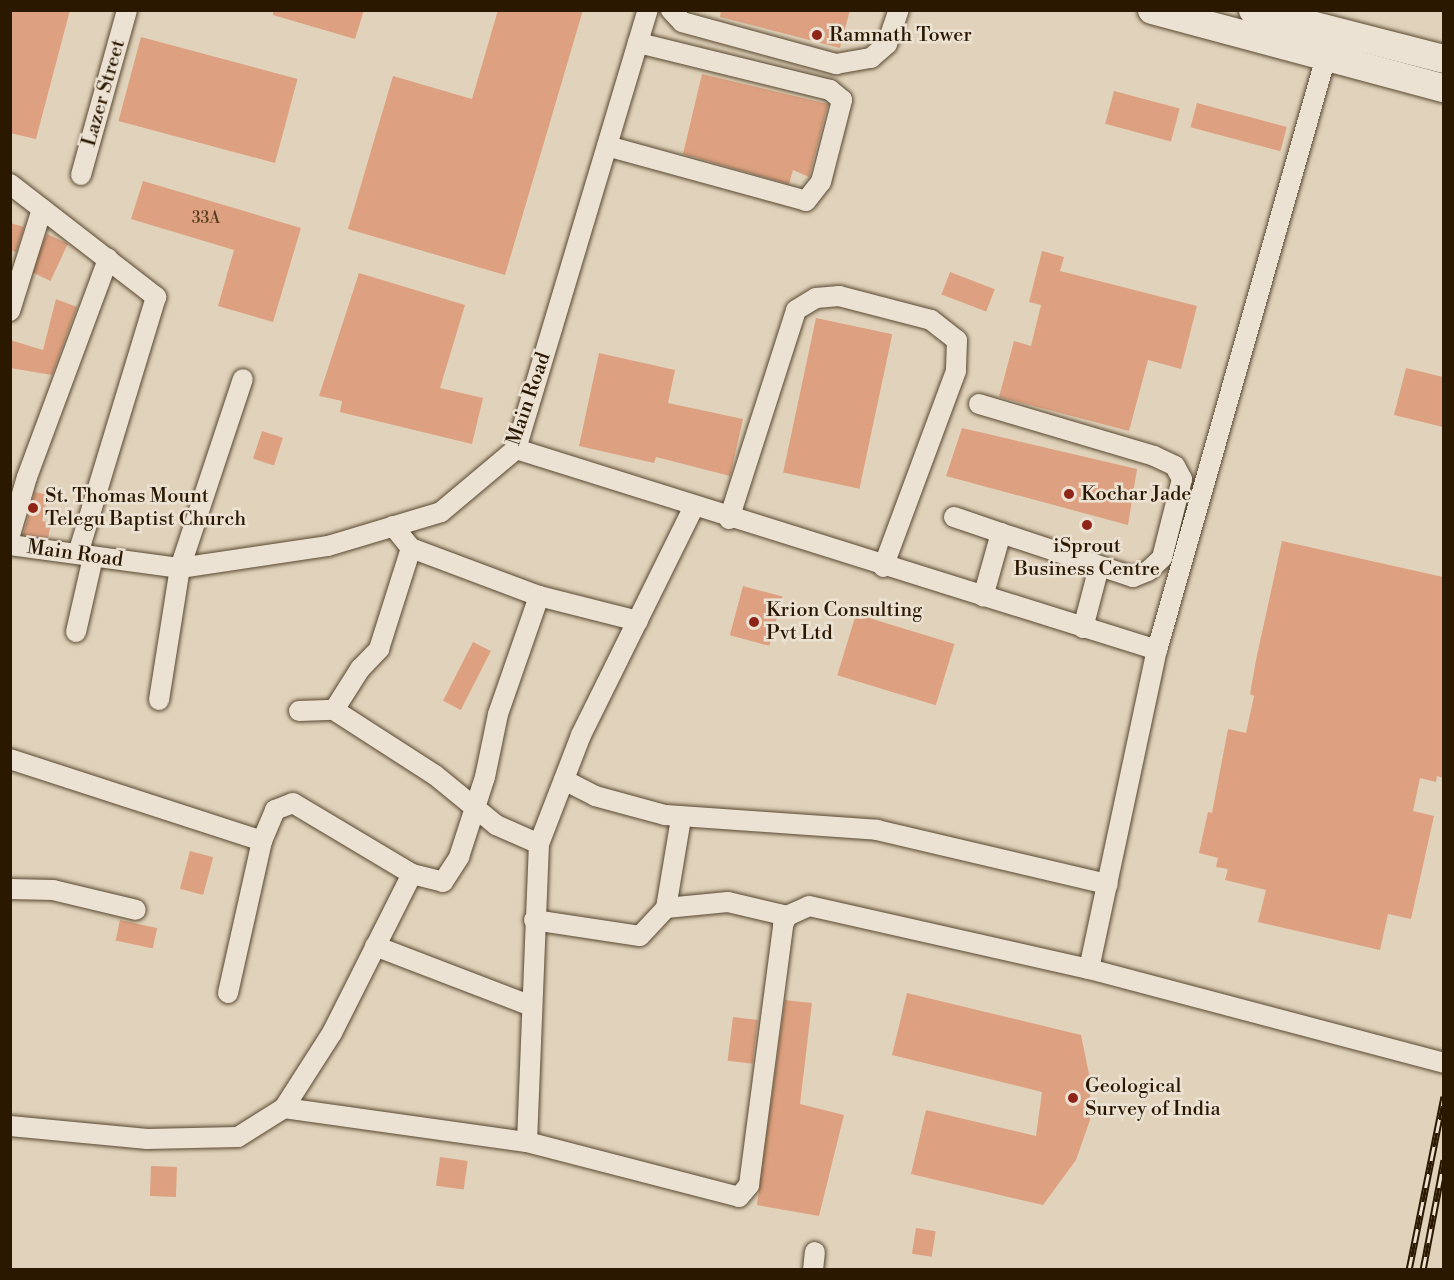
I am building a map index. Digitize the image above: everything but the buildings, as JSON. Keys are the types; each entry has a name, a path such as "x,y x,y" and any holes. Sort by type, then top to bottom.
{"main road":[{"path":"1253,10 1330,45 1443,88"},
{"path":"1169,13 1330,45 1443,59"}],"street":[{"name":"Lazer Street","path":"81,175 127,10"},
{"name":"Main Road","path":"10,545 180,568 328,546 441,512 516,449 648,10"},
{"path":"671,10 682,22 836,64 871,58 887,44 899,10"},
{"path":"607,146 806,201 821,182 842,100 830,90 638,43"},
{"path":"1089,969 1157,650 1330,45"},
{"path":"10,184 156,297 86,555 76,632"},
{"path":"10,311 42,209"},
{"path":"10,535 19,474 108,259"},
{"path":"729,519 796,310 816,298 839,296 931,320 957,340 956,371 883,567"},
{"path":"159,700 180,568 243,379"},
{"path":"954,517 1133,577 1149,571 1162,558 1182,479 1175,466 979,404"},
{"path":"516,449 693,508 1157,650"},
{"path":"527,1142 534,920 539,844 581,735 693,508"},
{"path":"393,526 411,548 539,596 638,621"},
{"path":"983,597 1001,533"},
{"path":"334,710 360,669 379,650 411,548"},
{"path":"1083,628 1099,567"},
{"path":"228,993 262,841 275,810 293,803 412,874 440,882 447,879 475,810 498,714 539,596"},
{"path":"299,711 334,710 435,775 475,810 539,844"},
{"path":"10,759 262,841"},
{"path":"564,780 595,796 681,818 877,830 1108,884"},
{"path":"534,920 640,936 666,908 681,818"},
{"path":"10,1126 147,1139 238,1137 284,1108 332,1033 412,874"},
{"path":"10,889 53,890 136,910"},
{"path":"666,908 728,902 787,916 809,906 823,908 1089,969 1443,1063"},
{"path":"284,1108 527,1142 626,1165 731,1198 746,1192 787,916"},
{"path":"375,946 531,1006"}],"railway":[{"path":"1409,1270 1444,1096"},
{"path":"1423,1270 1444,1160"}],"place":[{"name":"Ramnath Tower","path":"817,35"},
{"name":"Kochar Jade","path":"1069,494"},
{"name":"St. Thomas Mount Telegu Baptist Church","path":"33,508"},
{"name":"iSprout Business Centre","path":"1087,525"},
{"name":"Krion Consulting Pvt Ltd","path":"754,622"},
{"name":"Geological Survey of India","path":"1073,1098"}]}
